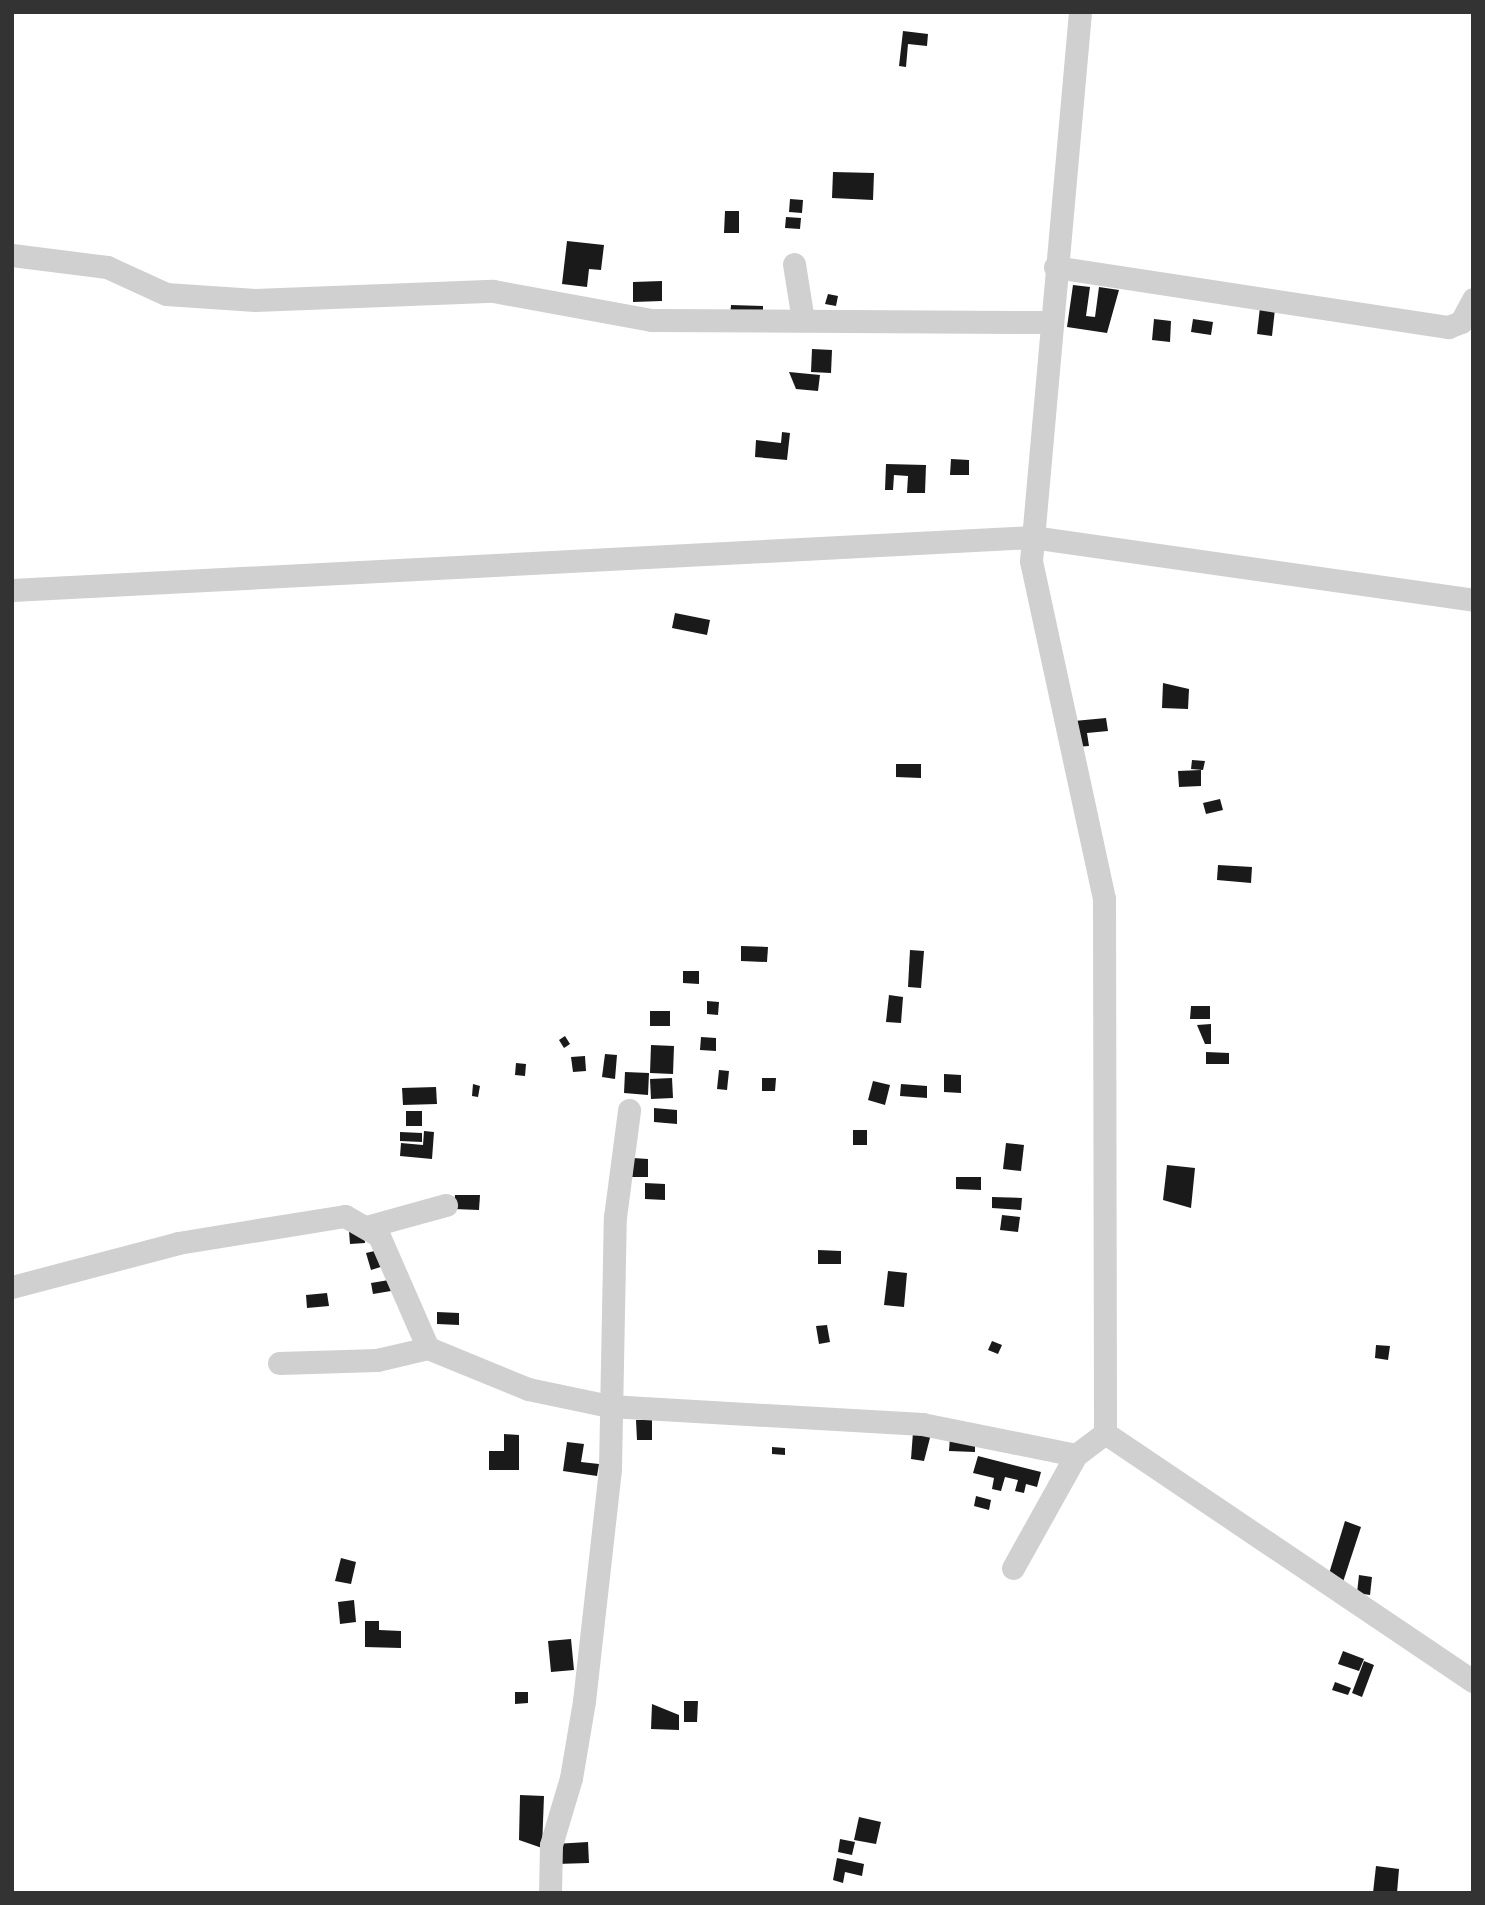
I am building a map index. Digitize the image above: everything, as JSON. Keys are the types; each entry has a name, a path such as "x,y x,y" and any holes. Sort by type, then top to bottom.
{"street":[{"path":"1080,12 1048,322 1031,561 1104,899 1104,1433"},
{"path":"12,256 107,267 179,295 255,300 494,291 651,320 1048,322"},
{"path":"794,264 803,320"},
{"path":"1055,267 1448,327 1461,322 1473,299"},
{"path":"12,590 1032,537 1473,600"},
{"path":"550,1893 551,1845 571,1778 584,1701 610,1468 609,1406 615,1217 629,1110"},
{"path":"366,1227 446,1205"},
{"path":"12,1287 231,1234 345,1216 379,1236 428,1348"},
{"path":"279,1363 377,1360 428,1348 528,1389 609,1406 922,1423 1076,1455"},
{"path":"1013,1569 1076,1455 1104,1433"},
{"path":"1104,1433 1473,1681"}],"building":[{"path":"903,31 928,34 927,46 908,44 906,67 899,66"},
{"path":"833,172 874,173 873,200 832,198"},
{"path":"790,199 803,200 802,213 789,212"},
{"path":"725,211 739,211 739,233 724,233"},
{"path":"786,217 801,218 800,229 785,228"},
{"path":"567,241 604,245 601,270 589,269 587,287 562,284"},
{"path":"662,281 662,301 633,302 633,282"},
{"path":"1073,285 1090,287 1086,316 1095,317 1099,287 1119,290 1107,333 1067,327"},
{"path":"828,294 838,296 836,306 825,304"},
{"path":"731,305 763,306 763,318 730,318"},
{"path":"1260,307 1275,309 1272,336 1257,334"},
{"path":"1154,319 1171,321 1170,342 1152,340"},
{"path":"1193,319 1213,322 1211,335 1191,332"},
{"path":"812,349 832,350 831,373 811,372"},
{"path":"789,372 820,375 818,391 796,389"},
{"path":"782,432 790,433 787,460 755,457 756,440 781,443"},
{"path":"951,459 969,460 969,475 950,475"},
{"path":"886,464 926,465 925,493 907,493 908,476 894,475 893,490 885,490"},
{"path":"675,613 710,620 707,635 672,628"},
{"path":"1163,683 1189,689 1188,709 1162,708"},
{"path":"1106,718 1108,731 1087,733 1089,746 1076,747 1074,721"},
{"path":"1192,760 1205,761 1203,770 1191,769"},
{"path":"896,764 921,764 921,778 896,777"},
{"path":"1201,770 1201,786 1179,787 1178,771"},
{"path":"1220,799 1223,810 1206,814 1203,803"},
{"path":"1218,865 1252,867 1251,883 1217,880"},
{"path":"741,946 768,947 767,962 741,961"},
{"path":"910,950 924,951 921,988 908,987"},
{"path":"683,971 699,971 699,984 683,983"},
{"path":"889,995 903,997 901,1023 886,1022"},
{"path":"707,1001 719,1002 718,1015 707,1014"},
{"path":"1191,1006 1210,1006 1210,1019 1190,1019"},
{"path":"650,1011 670,1011 670,1026 650,1026"},
{"path":"1211,1024 1211,1044 1205,1044 1197,1025"},
{"path":"565,1036 570,1044 564,1048 559,1040"},
{"path":"701,1037 716,1038 716,1051 700,1050"},
{"path":"651,1045 674,1046 673,1074 650,1073"},
{"path":"1206,1052 1229,1053 1229,1064 1206,1064"},
{"path":"605,1054 617,1055 615,1079 602,1077"},
{"path":"585,1056 586,1071 573,1072 571,1057"},
{"path":"516,1063 526,1064 525,1076 515,1075"},
{"path":"719,1070 729,1071 727,1090 717,1089"},
{"path":"625,1072 649,1073 648,1095 624,1093"},
{"path":"944,1074 961,1075 961,1093 944,1092"},
{"path":"672,1078 673,1098 651,1099 650,1079"},
{"path":"762,1078 776,1078 775,1091 762,1091"},
{"path":"873,1081 890,1085 885,1105 868,1100"},
{"path":"473,1084 480,1086 478,1097 472,1096"},
{"path":"901,1084 927,1086 927,1098 900,1096"},
{"path":"436,1087 437,1104 403,1105 402,1088"},
{"path":"654,1108 677,1110 677,1124 654,1122"},
{"path":"406,1111 422,1111 422,1126 406,1126"},
{"path":"853,1130 867,1130 867,1145 853,1145"},
{"path":"424,1131 434,1132 432,1159 400,1156 401,1143 423,1145"},
{"path":"400,1132 422,1133 422,1142 400,1141"},
{"path":"1006,1143 1024,1145 1021,1171 1003,1169"},
{"path":"633,1158 648,1159 648,1177 632,1177"},
{"path":"1167,1165 1195,1168 1191,1208 1163,1200"},
{"path":"956,1177 981,1177 981,1190 956,1189"},
{"path":"645,1183 665,1184 665,1200 645,1199"},
{"path":"455,1195 480,1195 479,1210 454,1209"},
{"path":"992,1197 1022,1198 1021,1210 992,1208"},
{"path":"1002,1215 1020,1217 1018,1232 1000,1230"},
{"path":"364,1230 365,1243 350,1244 349,1231"},
{"path":"383,1249 387,1265 371,1270 366,1253"},
{"path":"818,1250 841,1251 841,1264 818,1264"},
{"path":"888,1271 907,1273 904,1307 884,1305"},
{"path":"389,1280 391,1291 373,1294 371,1283"},
{"path":"327,1293 329,1306 307,1308 306,1295"},
{"path":"437,1312 459,1313 459,1325 437,1324"},
{"path":"827,1325 830,1342 819,1344 816,1326"},
{"path":"992,1341 1002,1345 998,1354 988,1350"},
{"path":"1376,1345 1390,1346 1388,1360 1375,1358"},
{"path":"636,1420 652,1420 652,1440 637,1440"},
{"path":"913,1432 931,1434 924,1461 911,1459"},
{"path":"504,1434 519,1435 519,1470 489,1470 489,1451 504,1451"},
{"path":"950,1437 975,1438 975,1452 949,1451"},
{"path":"567,1442 584,1444 581,1462 599,1464 597,1476 563,1471"},
{"path":"772,1447 785,1448 785,1455 772,1454"},
{"path":"978,1456 1041,1472 1037,1487 1026,1484 1024,1493 1015,1491 1018,1480 1005,1477 1001,1491 992,1489 994,1478 973,1473"},
{"path":"976,1496 991,1500 989,1510 974,1506"},
{"path":"1345,1521 1361,1527 1343,1582 1328,1577"},
{"path":"341,1558 356,1562 351,1584 335,1581"},
{"path":"1359,1575 1372,1577 1370,1595 1357,1593"},
{"path":"354,1600 356,1622 340,1624 338,1602"},
{"path":"365,1621 379,1621 379,1630 401,1631 401,1648 365,1647"},
{"path":"571,1639 574,1670 551,1672 548,1641"},
{"path":"1343,1651 1364,1659 1359,1671 1338,1664"},
{"path":"1364,1661 1374,1665 1362,1697 1352,1693"},
{"path":"1335,1682 1351,1688 1348,1695 1332,1690"},
{"path":"515,1692 528,1692 528,1703 515,1704"},
{"path":"684,1701 698,1701 697,1722 684,1722"},
{"path":"652,1704 679,1715 679,1730 651,1729"},
{"path":"520,1795 544,1796 542,1848 519,1840"},
{"path":"859,1817 881,1822 876,1844 854,1840"},
{"path":"840,1839 855,1842 852,1855 838,1852"},
{"path":"588,1842 589,1863 556,1864 555,1844"},
{"path":"837,1858 864,1864 862,1876 845,1872 843,1883 833,1880"},
{"path":"1376,1866 1399,1869 1397,1893 1373,1893"}]}
